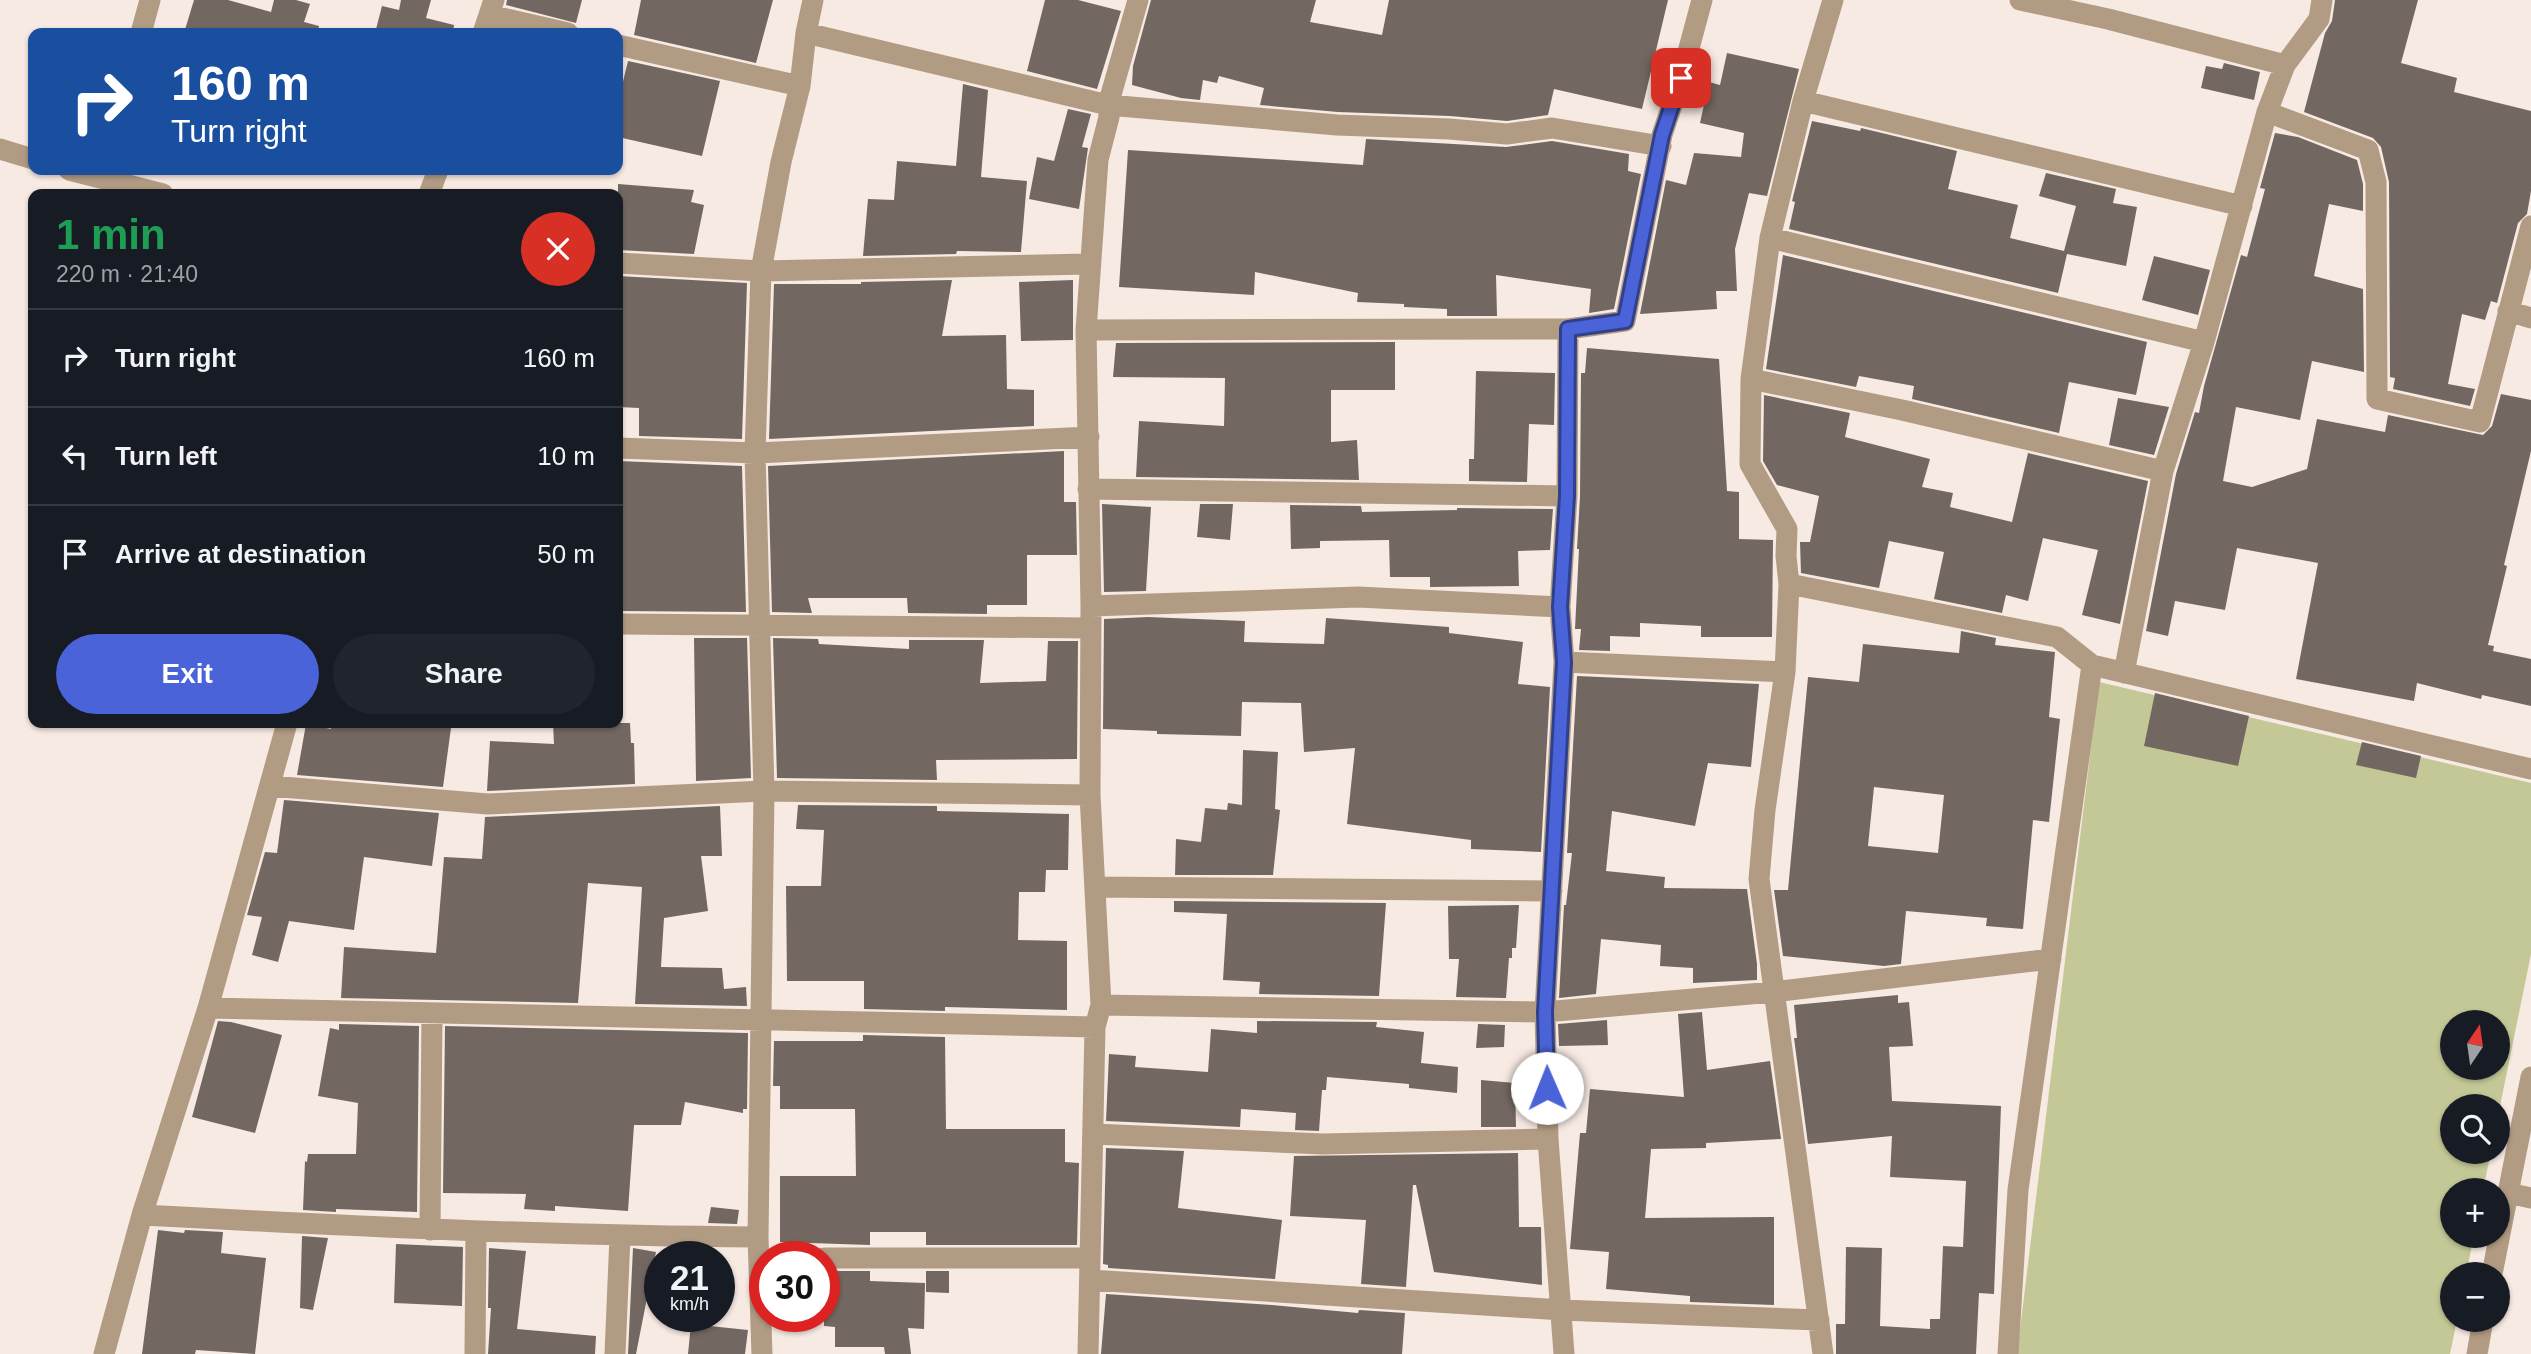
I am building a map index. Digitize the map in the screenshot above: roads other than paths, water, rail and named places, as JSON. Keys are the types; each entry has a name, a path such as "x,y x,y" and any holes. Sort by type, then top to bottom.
{"street":[{"path":"142,28 150,0"},
{"path":"761,1241 764,791 755,453 761,271 781,162 800,86 813,0"},
{"path":"1088,1354 1095,1027 1101,1006 1090,795 1091,606 1086,330 1098,160 1109,117 1108,105 1138,0"},
{"path":"1086,330 1568,329 1625,321 1661,146 1702,0"},
{"path":"1823,1354 1759,879 1765,810 1785,672 1789,584 1787,529 1750,464 1751,379 1770,238 1803,101 1833,0"},
{"path":"2020,0 2108,19 2285,65"},
{"path":"2124,673 2163,471 2204,342 2267,112 2285,65 2319,19 2322,0"},
{"path":"489,16 545,28"},
{"path":"806,33 1108,105 1337,125 1449,128 1507,134 1552,128 1661,146"},
{"path":"623,45 800,86"},
{"path":"1803,101 2242,205"},
{"path":"2267,112 2368,150 2376,181 2376,399 2480,422 2531,226"},
{"path":"0,149 28,157"},
{"path":"103,175 147,189"},
{"path":"1770,238 2204,342"},
{"path":"623,263 761,271 1089,264"},
{"path":"2508,311 2531,318"},
{"path":"1564,1354 1548,1139 1545,1012 1564,662 1560,607 1567,496 1568,329"},
{"path":"1751,379 1902,410 2163,471"},
{"path":"623,448 755,453 1089,438"},
{"path":"1088,489 1567,496"},
{"path":"1789,584 2057,637 2092,665 2531,769"},
{"path":"1091,606 1358,597 1560,607"},
{"path":"623,624 1090,628"},
{"path":"1564,662 1785,672"},
{"path":"2008,1354 2018,1190 2092,665"},
{"path":"104,1354 142,1214 208,1008 286,728"},
{"path":"270,786 488,804 764,791 1090,795"},
{"path":"1096,887 1552,891"},
{"path":"1101,1006 1545,1012 1773,992 2051,959"},
{"path":"208,1008 1095,1027"},
{"path":"430,1230 432,1014"},
{"path":"2510,1183 2531,1077"},
{"path":"1094,1134 1323,1144 1548,1139"},
{"path":"2510,1193 2531,1198"},
{"path":"142,1214 430,1230 620,1236 749,1250"},
{"path":"475,1354 476,1231"},
{"path":"615,1354 620,1236"},
{"path":"840,1258 1089,1258"},
{"path":"1090,1280 1562,1310 1819,1320"},
{"path":"762,1332 762,1354"},
{"path":"2477,1354 2481,1332"}]}
